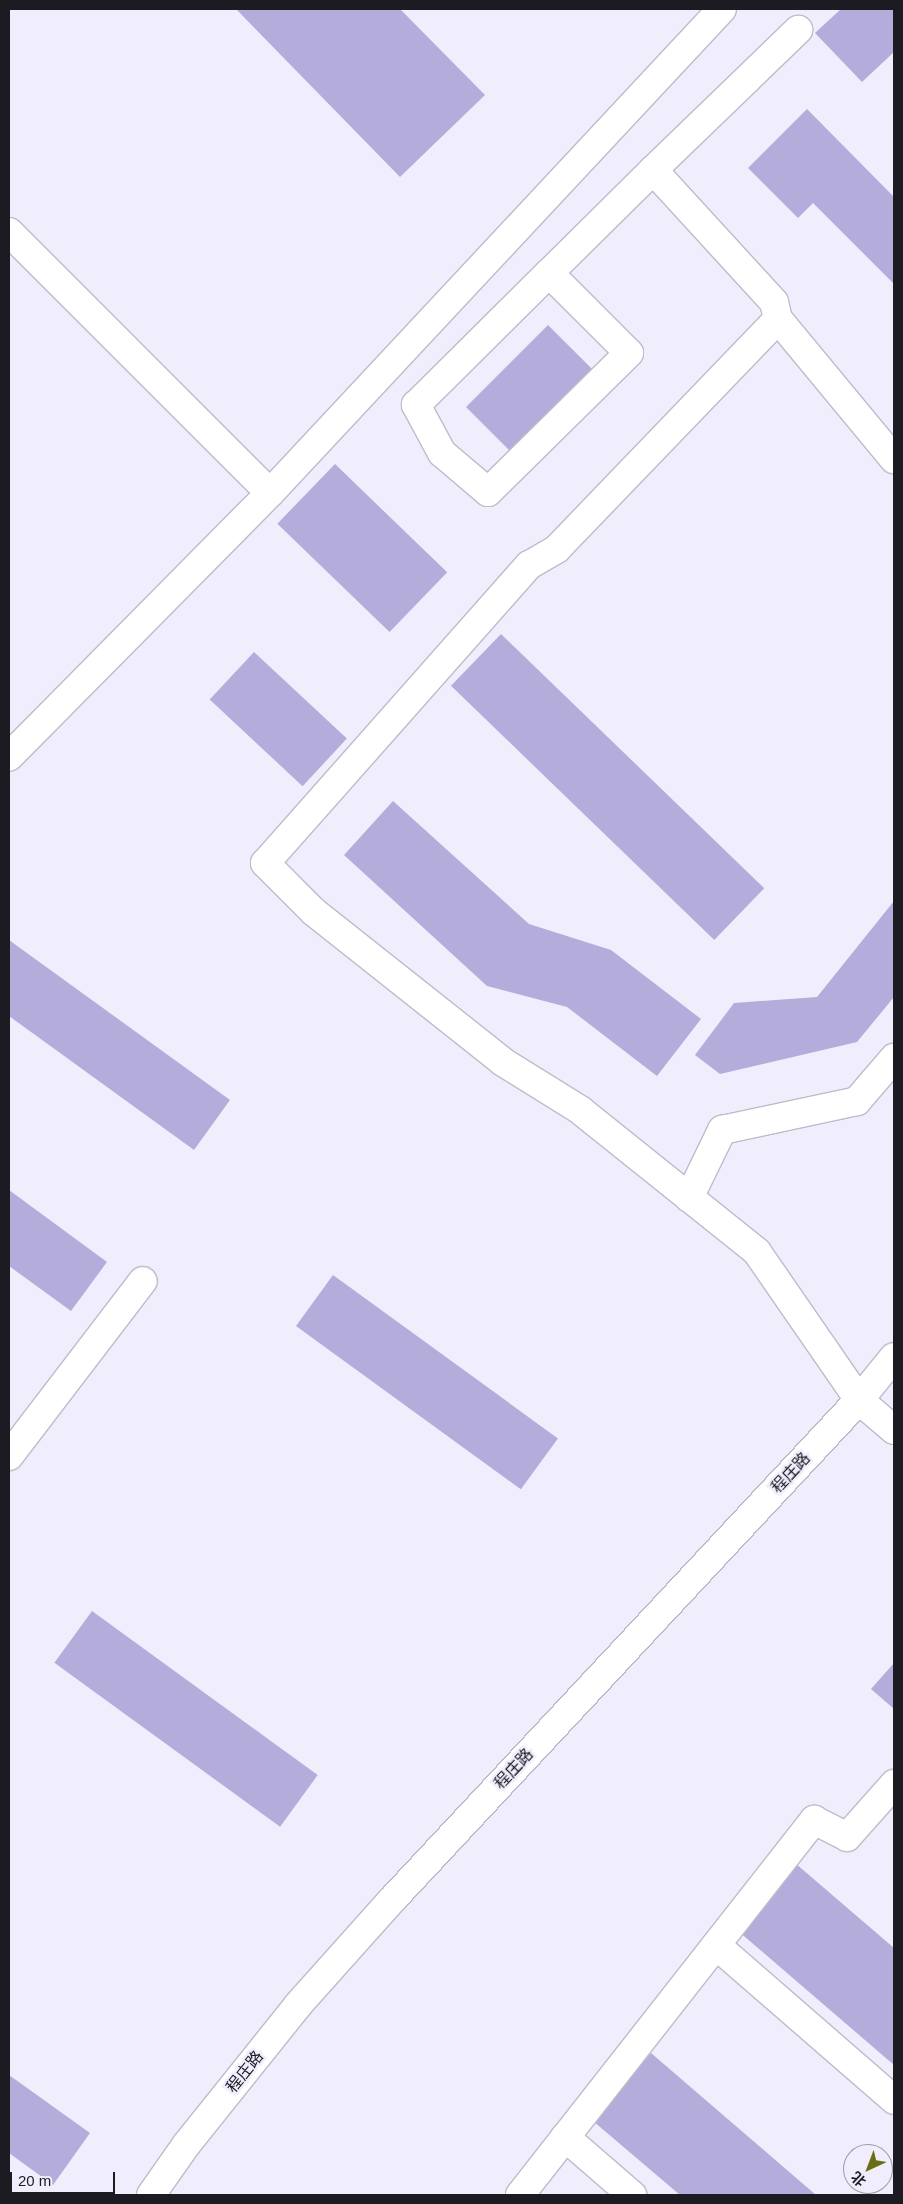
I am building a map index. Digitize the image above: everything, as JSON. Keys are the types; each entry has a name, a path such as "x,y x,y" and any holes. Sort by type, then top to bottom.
{"street":[{"path":"9,757 270,493 722,9"},
{"path":"549,273 629,353 488,492 442,453 416,405 549,273 653,170 798,30"},
{"path":"653,170 774,302 778,319 894,458"},
{"path":"9,232 270,493"},
{"path":"778,319 557,549 529,565 265,863 314,912 496,1056 580,1110 757,1252 859,1400 894,1430"},
{"path":"689,1198 722,1130 858,1101 894,1058"},
{"path":"9,1456 143,1281"},
{"name":"程庄路","path":"151,2195 186,2145 298,2006 391,1901 859,1400 894,1357"},
{"path":"520,2195 814,1820 848,1837 894,1784"},
{"path":"716,1946 894,2100"},
{"path":"565,2137 632,2195"}],"building":[{"path":"236,9 400,9 485,95 400,177"},
{"path":"841,9 894,9 894,52 862,82 815,33"},
{"path":"807,109 894,197 894,284 813,203 798,218 748,168"},
{"path":"548,325 596,373 514,455 466,407"},
{"path":"335,464 447,572 390,632 277,524"},
{"path":"501,634 764,888 714,940 451,686"},
{"path":"254,652 347,739 303,786 210,700"},
{"path":"393,801 529,924 611,950 701,1019 657,1076 567,1007 487,986 344,855"},
{"path":"894,901 894,997 857,1042 720,1074 695,1055 734,1003 817,997"},
{"path":"9,940 230,1100 194,1150 9,1016"},
{"path":"9,1190 107,1262 71,1311 9,1266"},
{"path":"333,1275 558,1438 521,1489 296,1326"},
{"path":"92,1611 318,1775 280,1827 54,1663"},
{"path":"894,1663 894,1709 871,1689"},
{"path":"795,1863 894,1948 894,2065 737,1930"},
{"path":"651,2053 816,2195 680,2195 593,2121"},
{"path":"9,2075 90,2133 53,2185 9,2153"}]}
